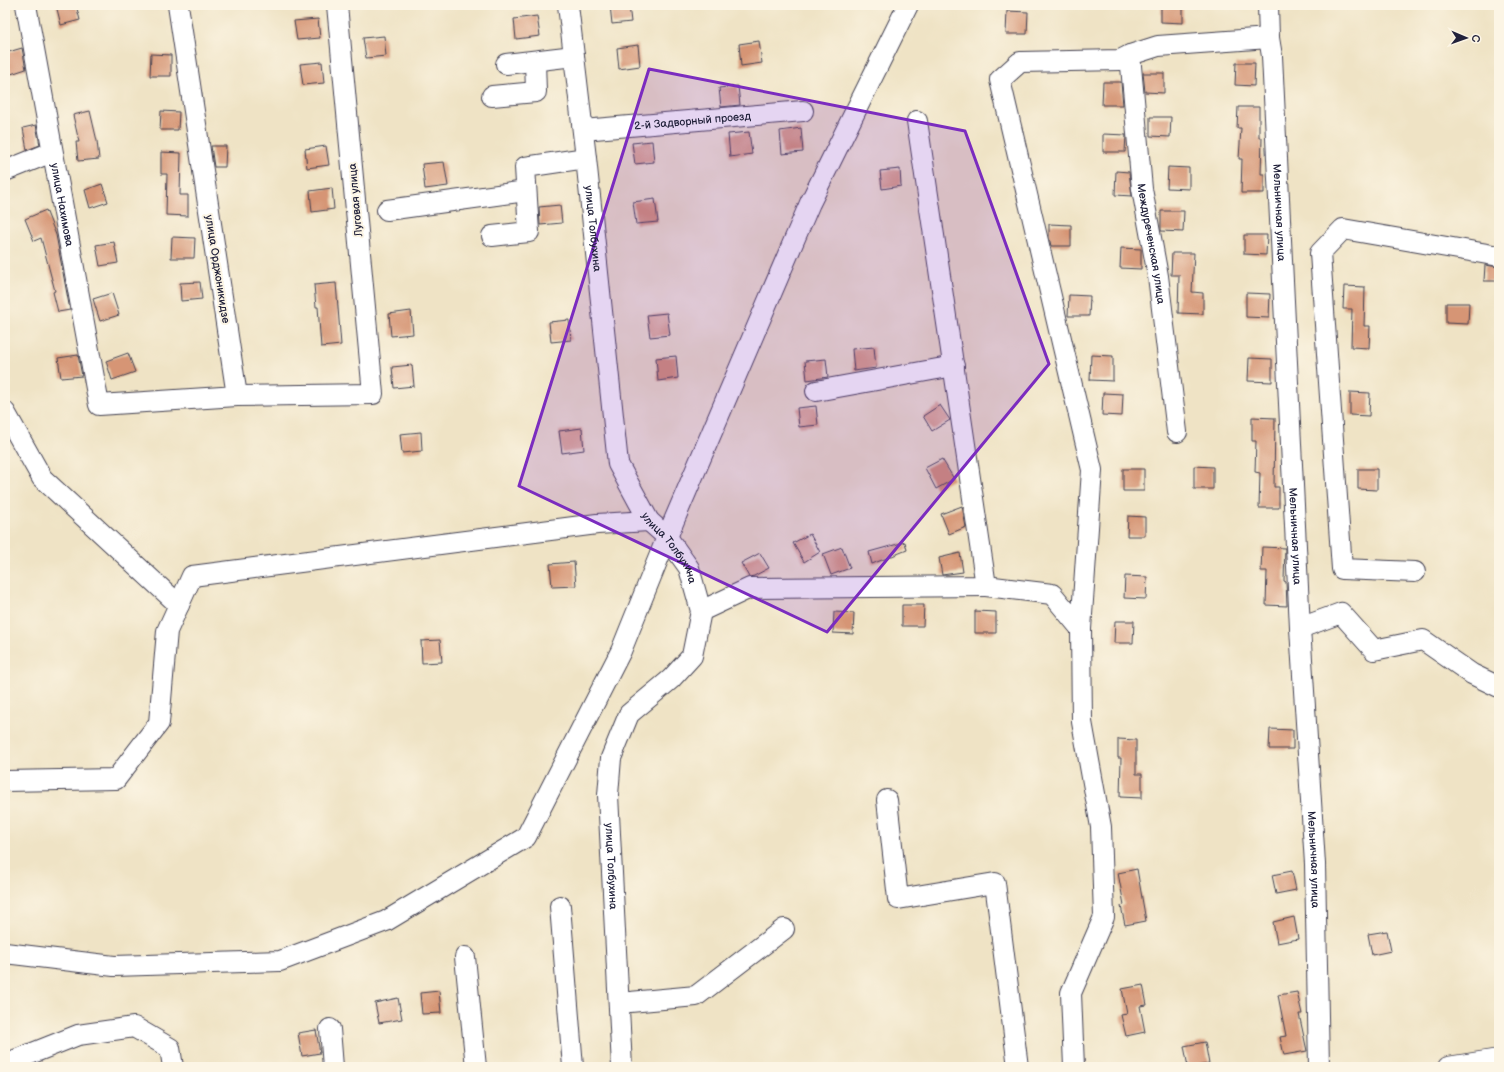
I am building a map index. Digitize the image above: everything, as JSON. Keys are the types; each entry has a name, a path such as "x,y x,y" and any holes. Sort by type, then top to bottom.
{"street":[{"name":"улица Нахимова","path":"26,5 99,406 237,396"},
{"name":"улица Орджоникидзе","path":"178,5 237,396"},
{"name":"Луговая улица","path":"237,396 373,394 337,5"},
{"name":"улица Толбухина","path":"568,5 583,130 618,464 649,521 668,537 688,568 701,611 692,656 671,678 629,714 611,758 608,796 622,1067"},
{"path":"5,953 114,966 280,961 386,921 526,837 621,650 810,203 908,5"},
{"name":"Мельничная улица","path":"1268,5 1269,38 1272,56 1300,628 1315,864 1319,1067"},
{"path":"1074,1067 1071,993 1104,917 1101,827 1082,722 1081,628 1092,470 1000,80 1020,62 1120,60 1130,55 1158,46 1269,38"},
{"name":"Междуреченская улица","path":"1130,55 1142,189 1158,276 1177,432"},
{"path":"506,64 574,56"},
{"path":"492,96 536,92 535,61"},
{"name":"2-й Задворный проезд","path":"583,130 803,110"},
{"path":"917,121 986,586"},
{"path":"5,171 52,152"},
{"path":"492,236 529,232 525,167 586,158"},
{"path":"387,210 526,191"},
{"path":"1415,572 1342,569 1320,253 1343,229 1499,256"},
{"path":"816,391 954,366"},
{"path":"5,412 42,478 179,605"},
{"path":"5,781 116,779 159,723 167,632 192,576 597,524 649,521"},
{"path":"701,611 750,588 986,586 1052,594 1081,628"},
{"path":"1300,628 1342,614 1374,650 1423,640 1472,674 1499,687"},
{"path":"887,800 898,899 995,883 1018,1067"},
{"path":"560,906 573,1067"},
{"path":"619,1003 696,996 784,929"},
{"path":"465,957 476,1067"},
{"path":"5,1064 78,1035 134,1027 170,1048 174,1067"},
{"path":"330,1029 333,1067"},
{"path":"1448,1067 1499,1059"}],"highlighted area":[{"path":"649,69 965,131 1049,364 827,632 519,486"}],"building":[{"path":"56,5 76,5 80,20 61,25"},
{"path":"610,5 629,5 631,22 612,24"},
{"path":"1161,5 1183,5 1183,23 1161,22"},
{"path":"1007,11 1028,12 1027,34 1006,34"},
{"path":"537,16 540,36 516,39 514,19"},
{"path":"318,19 320,38 297,40 294,21"},
{"path":"384,36 386,56 366,58 363,38"},
{"path":"759,41 762,63 741,66 739,44"},
{"path":"638,45 640,66 619,69 617,48"},
{"path":"22,48 26,69 11,74 5,53"},
{"path":"151,54 171,55 171,76 150,76"},
{"path":"322,62 324,83 303,85 300,64"},
{"path":"1236,63 1255,63 1254,86 1235,85"},
{"path":"1143,73 1164,73 1164,93 1145,92"},
{"path":"1103,82 1121,82 1123,105 1102,105"},
{"path":"738,86 740,105 721,107 719,88"},
{"path":"1238,107 1259,107 1259,138 1262,138 1261,174 1264,174 1264,193 1241,193 1242,159 1239,159 1241,128 1237,128"},
{"path":"90,111 97,141 99,159 78,161 76,142 79,142 73,115"},
{"path":"161,111 179,112 178,130 160,130"},
{"path":"1150,117 1171,117 1170,137 1150,136"},
{"path":"36,125 40,145 27,150 23,128"},
{"path":"801,128 803,152 782,154 780,131"},
{"path":"749,132 752,154 730,157 728,134"},
{"path":"1103,134 1126,135 1125,152 1103,152"},
{"path":"652,141 654,162 635,164 632,143"},
{"path":"211,146 226,146 225,167 214,167"},
{"path":"326,146 329,165 307,168 305,149"},
{"path":"161,152 181,153 180,195 188,195 188,216 166,215 167,174 161,174"},
{"path":"444,162 448,186 425,189 422,164"},
{"path":"1168,167 1189,168 1189,189 1167,188"},
{"path":"900,169 901,186 882,189 880,171"},
{"path":"1116,171 1129,172 1132,196 1115,195"},
{"path":"102,184 108,202 90,208 85,190"},
{"path":"332,188 334,209 312,212 310,191"},
{"path":"655,199 658,222 636,224 633,202"},
{"path":"560,205 562,223 540,225 539,207"},
{"path":"46,210 56,235 70,310 58,312 53,292 55,291 41,238 34,241 25,219"},
{"path":"1161,211 1184,211 1183,232 1161,231"},
{"path":"1049,224 1071,225 1071,246 1051,246"},
{"path":"1244,235 1267,235 1266,255 1244,254"},
{"path":"172,237 195,238 194,258 171,258"},
{"path":"114,242 118,263 100,266 96,245"},
{"path":"1121,248 1141,249 1141,269 1120,268"},
{"path":"1172,253 1194,253 1192,292 1203,293 1203,314 1178,313 1179,275 1171,275"},
{"path":"1485,265 1499,267 1499,281 1484,281"},
{"path":"200,282 202,299 181,301 180,283"},
{"path":"336,283 341,345 321,347 318,307 316,307 314,285"},
{"path":"1344,286 1365,287 1364,326 1370,326 1369,348 1351,347 1352,309 1343,309"},
{"path":"112,293 119,315 100,321 93,299"},
{"path":"1246,293 1270,294 1269,318 1246,317"},
{"path":"1069,295 1090,296 1089,316 1068,316"},
{"path":"1446,303 1469,303 1468,324 1446,323"},
{"path":"411,311 413,334 391,336 389,314"},
{"path":"667,313 670,335 650,337 647,315"},
{"path":"569,320 571,340 551,342 549,322"},
{"path":"874,347 876,368 854,371 852,349"},
{"path":"128,353 135,372 112,380 106,361"},
{"path":"78,355 82,376 61,378 58,358"},
{"path":"1091,355 1113,356 1113,381 1090,380"},
{"path":"676,356 678,378 658,381 656,358"},
{"path":"1249,358 1272,359 1272,382 1248,381"},
{"path":"826,359 828,377 807,380 805,361"},
{"path":"412,365 414,386 394,388 392,367"},
{"path":"1350,392 1370,393 1369,416 1350,415"},
{"path":"1103,393 1123,394 1122,416 1102,415"},
{"path":"940,405 950,420 932,431 923,416"},
{"path":"816,406 818,425 799,427 797,408"},
{"path":"1252,417 1275,418 1274,487 1279,487 1279,508 1259,508 1260,473 1255,472 1256,441 1252,441"},
{"path":"582,428 584,450 562,453 559,431"},
{"path":"421,432 422,451 402,453 400,434"},
{"path":"942,459 954,479 936,489 925,468"},
{"path":"1194,466 1213,467 1213,489 1194,489"},
{"path":"1123,469 1144,469 1144,491 1123,491"},
{"path":"1358,469 1377,469 1377,490 1358,489"},
{"path":"962,506 966,527 949,534 941,514"},
{"path":"1128,516 1145,517 1145,536 1127,536"},
{"path":"810,534 820,552 804,562 793,543"},
{"path":"905,542 907,550 872,564 869,552"},
{"path":"842,547 850,568 831,575 823,554"},
{"path":"1262,547 1285,548 1284,581 1286,582 1287,606 1266,605 1267,571 1261,571"},
{"path":"760,553 769,568 749,577 741,563"},
{"path":"960,553 963,572 942,575 939,558"},
{"path":"574,562 576,586 552,587 550,564"},
{"path":"1125,576 1147,577 1146,599 1124,598"},
{"path":"902,605 924,605 923,626 902,626"},
{"path":"975,611 996,612 996,633 975,633"},
{"path":"834,612 854,613 853,634 833,633"},
{"path":"1115,621 1134,621 1133,643 1114,643"},
{"path":"440,640 442,662 422,663 421,641"},
{"path":"1270,729 1293,730 1293,749 1269,749"},
{"path":"1118,739 1136,740 1136,774 1142,774 1142,798 1120,797 1121,758 1118,758"},
{"path":"1137,869 1146,921 1125,925 1121,906 1124,905 1118,873"},
{"path":"1292,871 1296,890 1276,894 1272,875"},
{"path":"1294,917 1298,939 1277,943 1273,922"},
{"path":"1387,931 1391,951 1372,955 1368,934"},
{"path":"1143,985 1147,1005 1140,1006 1145,1032 1126,1036 1121,1015 1127,1014 1122,989"},
{"path":"439,991 441,1013 422,1014 420,993"},
{"path":"1297,992 1302,1014 1299,1014 1307,1051 1284,1055 1280,1037 1286,1036 1278,995"},
{"path":"398,998 402,1019 379,1023 375,1003"},
{"path":"316,1030 320,1053 302,1056 298,1033"},
{"path":"1205,1042 1209,1064 1188,1067 1184,1046"}]}
